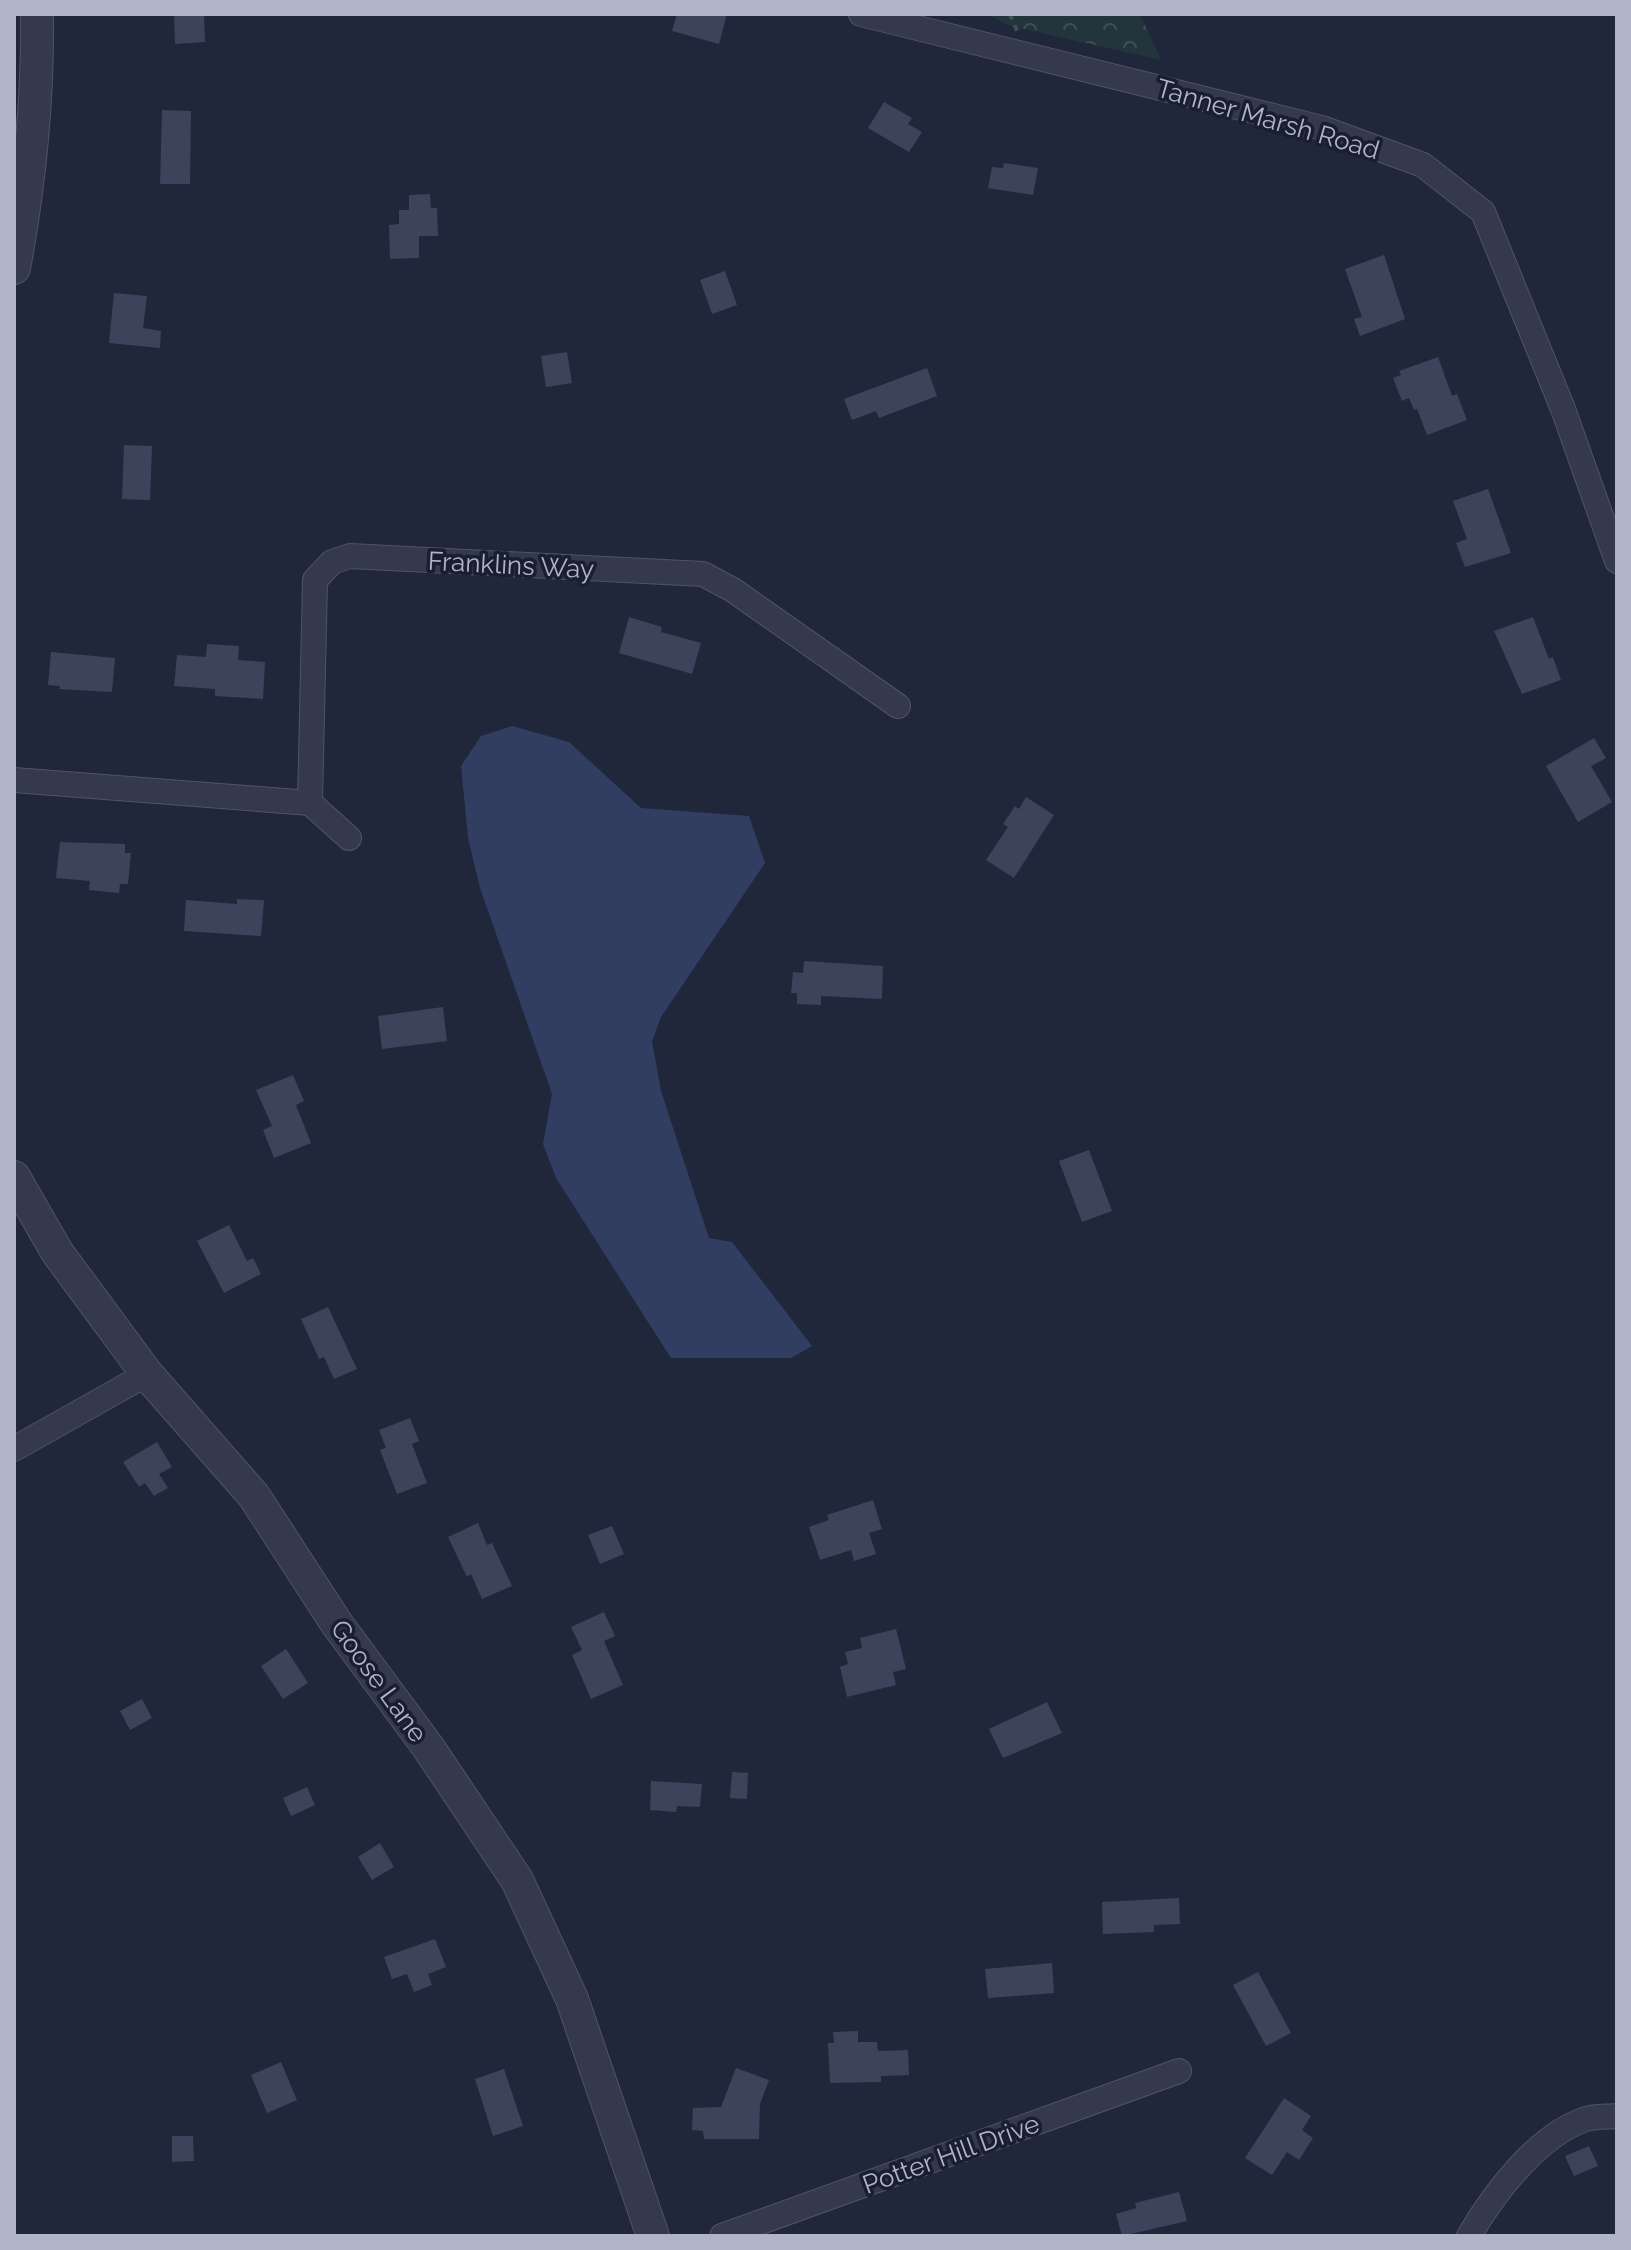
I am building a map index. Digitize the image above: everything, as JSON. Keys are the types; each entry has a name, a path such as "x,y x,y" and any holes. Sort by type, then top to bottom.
{"street":[{"path":"14,268 28,192 38,83 37,14"},
{"name":"Tanner Marsh Road","path":"861,14 1322,128 1423,165 1483,212 1563,409 1617,561"},
{"name":"Franklins Way","path":"310,803 315,580 332,562 350,556 703,574 733,590 898,706"},
{"path":"14,780 310,803 349,838"},
{"name":"Goose Lane","path":"14,1177 57,1252 147,1374 254,1496 337,1624 428,1747 517,1880 572,1999 653,2236"},
{"path":"14,1449 147,1374"},
{"name":"Potter Hill Drive","path":"722,2236 1179,2071"},
{"path":"1469,2236 1489,2201 1557,2133 1588,2118 1617,2116"}],"green space":[{"path":"987,14 1140,14 1161,60 1010,26"}],"water":[{"path":"512,726 569,742 641,808 749,816 765,863 661,1017 652,1041 661,1091 709,1238 732,1242 812,1346 791,1358 671,1358 556,1178 543,1144 552,1094 480,888 468,838 461,766 481,736"}],"building":[{"path":"174,14 204,14 205,42 175,44"},
{"path":"677,14 727,14 719,44 672,31"},
{"path":"884,102 912,118 908,124 922,132 909,152 868,128"},
{"path":"162,110 191,111 190,184 160,184"},
{"path":"1004,163 1038,168 1033,195 988,188 992,167 1003,168"},
{"path":"430,194 431,208 437,208 438,236 419,236 419,258 390,259 389,225 399,224 399,210 409,210 409,195"},
{"path":"1384,255 1405,319 1360,336 1354,319 1362,317 1345,269"},
{"path":"725,271 737,305 712,314 700,280"},
{"path":"114,293 147,296 143,328 161,331 160,348 109,343"},
{"path":"567,352 572,383 546,387 541,356"},
{"path":"1438,357 1452,396 1457,394 1467,420 1427,435 1417,409 1414,410 1409,398 1402,401 1393,378 1401,375 1399,371"},
{"path":"927,368 937,396 879,418 876,411 852,420 844,399"},
{"path":"124,445 152,446 150,500 122,499"},
{"path":"1488,489 1511,553 1465,567 1456,543 1467,539 1453,501"},
{"path":"629,617 662,627 661,632 701,643 692,674 619,653"},
{"path":"1533,617 1549,659 1553,657 1561,680 1522,694 1494,631"},
{"path":"207,644 239,646 238,660 265,662 263,699 215,696 215,689 174,686 177,655 206,657"},
{"path":"51,652 115,658 112,692 59,689 60,686 48,685"},
{"path":"1594,738 1606,758 1591,766 1612,802 1578,822 1546,766"},
{"path":"1026,797 1054,815 1014,878 986,860 1008,827 1003,824 1015,806 1019,809"},
{"path":"60,842 125,844 125,853 131,853 128,884 120,884 119,893 89,890 90,881 56,878"},
{"path":"237,899 264,900 261,936 184,931 186,900 237,904"},
{"path":"804,961 883,966 882,999 821,996 821,1005 797,1004 797,993 791,993 793,972 803,973"},
{"path":"443,1007 447,1041 382,1049 378,1016"},
{"path":"293,1075 304,1101 296,1105 311,1143 274,1158 263,1130 272,1126 256,1090"},
{"path":"1089,1150 1112,1211 1082,1222 1059,1161"},
{"path":"229,1225 247,1261 253,1258 261,1274 224,1293 197,1241"},
{"path":"328,1307 357,1369 334,1379 324,1357 319,1359 301,1319"},
{"path":"410,1418 419,1441 412,1444 427,1483 397,1494 380,1450 386,1448 379,1430"},
{"path":"157,1442 172,1467 159,1474 168,1488 154,1496 145,1483 139,1487 123,1462"},
{"path":"873,1500 882,1529 869,1533 876,1554 854,1561 851,1550 820,1560 809,1527 829,1520 827,1515"},
{"path":"478,1523 487,1545 492,1543 512,1586 482,1599 471,1574 467,1577 448,1537"},
{"path":"612,1526 624,1554 600,1564 588,1535"},
{"path":"604,1612 615,1636 604,1641 623,1685 591,1699 572,1655 582,1650 571,1627"},
{"path":"896,1629 906,1669 893,1672 896,1685 847,1697 840,1667 848,1664 845,1652 862,1648 860,1638"},
{"path":"286,1649 308,1683 283,1699 261,1666"},
{"path":"142,1699 152,1718 130,1730 120,1711"},
{"path":"1047,1702 1062,1733 1003,1758 989,1729"},
{"path":"732,1772 748,1773 747,1799 730,1798"},
{"path":"651,1781 702,1784 700,1807 677,1806 676,1812 650,1810"},
{"path":"307,1787 315,1805 291,1816 283,1798"},
{"path":"380,1843 394,1867 372,1880 358,1857"},
{"path":"1179,1898 1180,1924 1154,1925 1154,1932 1103,1934 1102,1902"},
{"path":"435,1939 446,1967 428,1974 432,1985 414,1992 407,1974 392,1979 384,1957"},
{"path":"1052,1963 1054,1993 988,1998 985,1969"},
{"path":"1258,1972 1291,2033 1266,2046 1233,1985"},
{"path":"858,2031 858,2042 877,2042 878,2051 908,2050 909,2075 881,2076 881,2082 830,2083 828,2043 834,2043 833,2032"},
{"path":"281,2062 297,2100 267,2113 251,2075"},
{"path":"736,2068 769,2080 760,2104 759,2139 704,2139 703,2131 692,2130 693,2108 721,2107"},
{"path":"504,2069 523,2126 493,2136 475,2079"},
{"path":"1284,2098 1311,2116 1302,2130 1313,2138 1299,2160 1287,2152 1272,2175 1245,2158"},
{"path":"172,2136 193,2136 194,2161 172,2162"},
{"path":"1589,2146 1598,2166 1574,2176 1565,2156"},
{"path":"1179,2192 1187,2221 1122,2236 1116,2214 1136,2208 1135,2203"}]}
